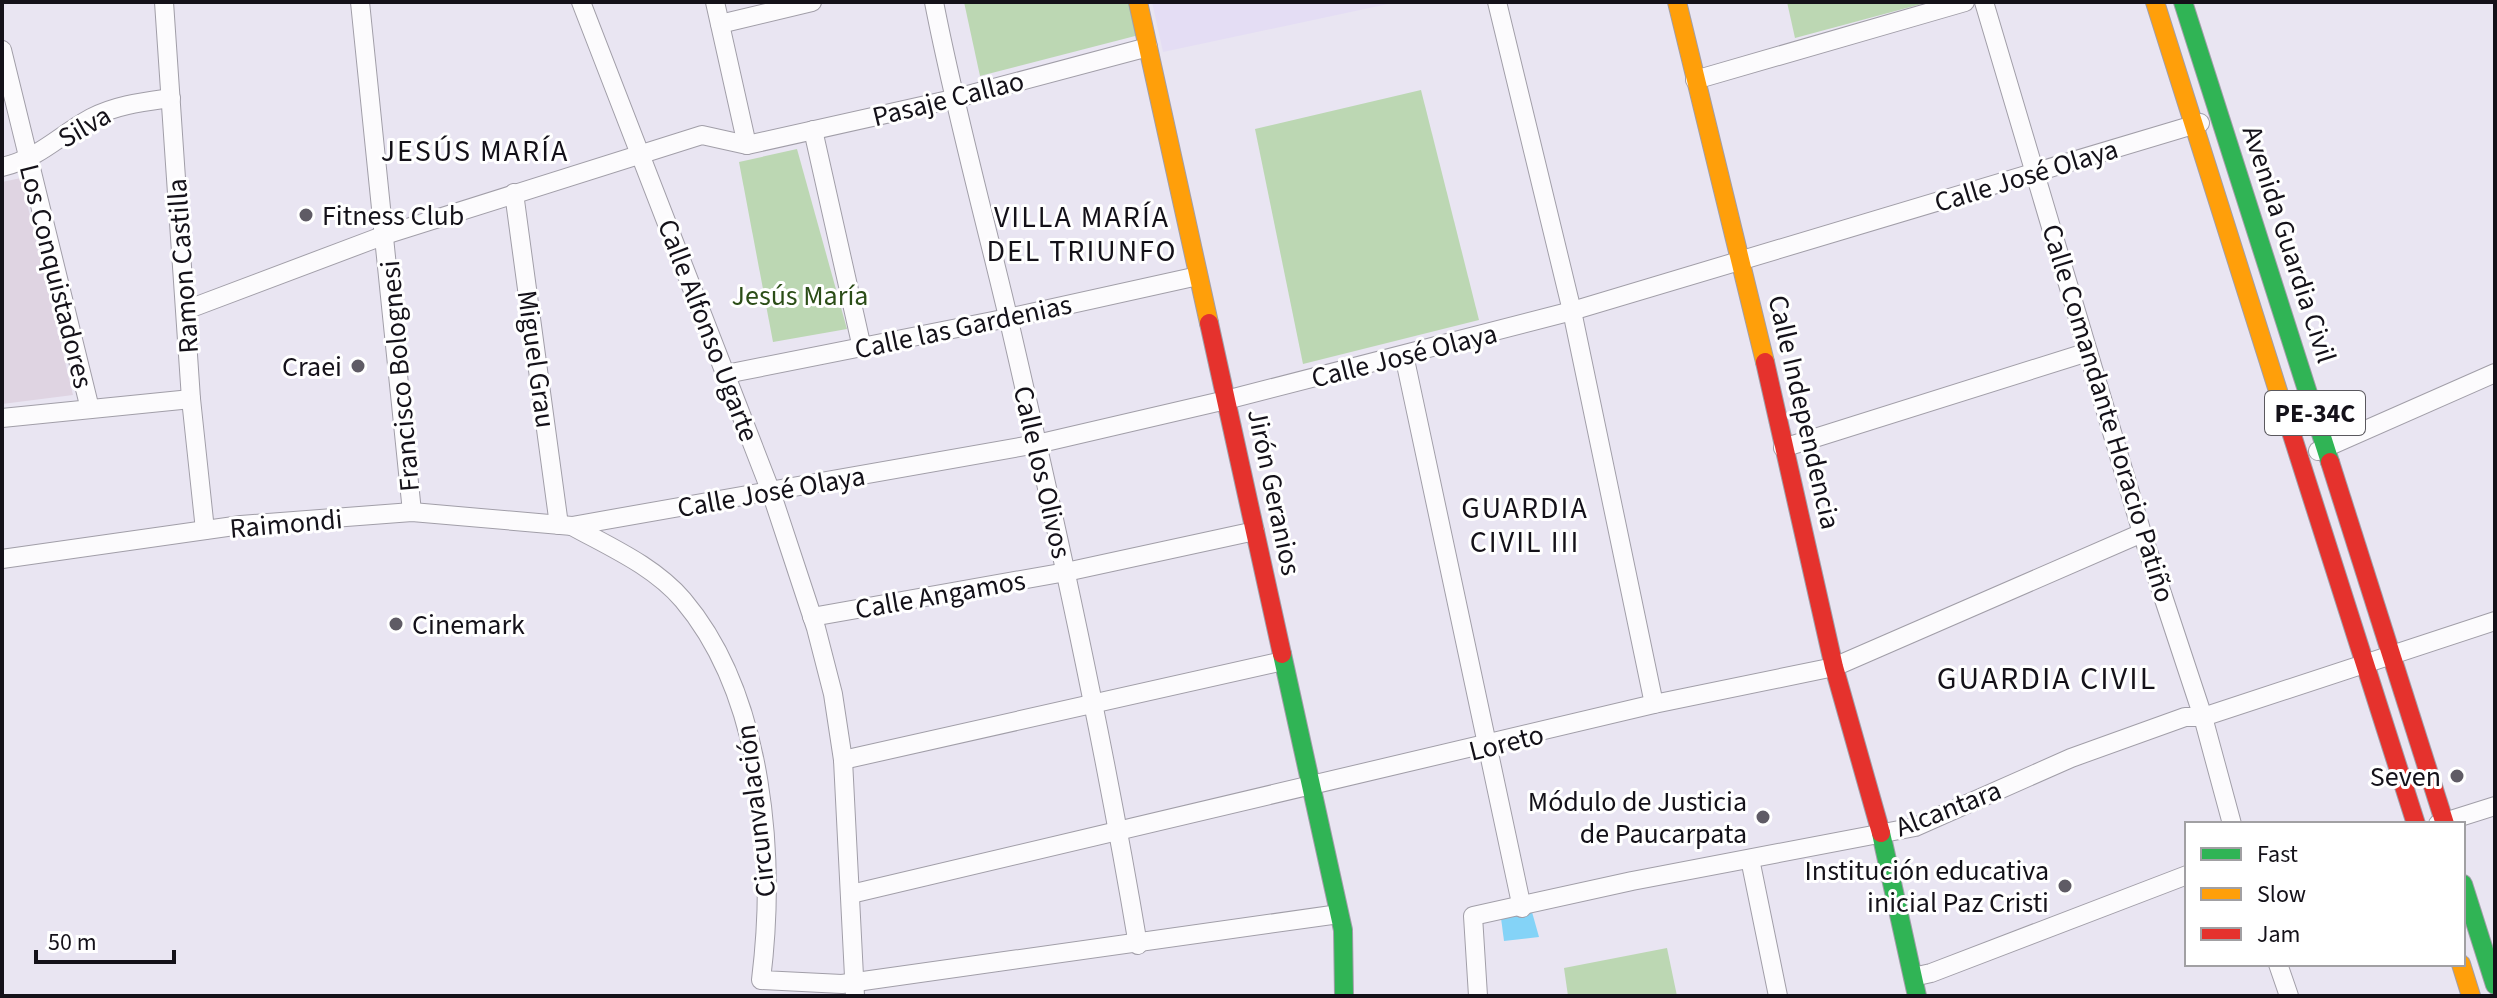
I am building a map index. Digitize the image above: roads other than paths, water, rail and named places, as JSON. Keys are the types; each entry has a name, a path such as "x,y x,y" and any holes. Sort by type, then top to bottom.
{"street":[{"name":"Ramon Castilla","path":"164,2 191,399 205,530"},
{"name":"Francisco Bolognesi","path":"360,2 412,512"},
{"name":"Calle Alfonso Ugarte","path":"581,2 771,492 812,617 833,694 843,760 856,988"},
{"path":"186,310 385,235 639,153 702,135 747,145 715,2"},
{"path":"720,24 812,2"},
{"name":"Calle los Olivos","path":"934,2 953,99 1008,318 1066,572 1119,832 1138,945"},
{"name":"Jirón Geranios","path":"1138,2 1339,914 1344,996"},
{"path":"1497,2 1572,311 1654,704"},
{"name":"Calle Independencia","path":"1677,2 1742,262 1834,667 1881,834 1917,996"},
{"path":"1695,80 1965,2"},
{"name":"Calle Comandante Horacio Patiño","path":"1984,2 2142,533 2203,717 2231,822"},
{"name":"Avenida Guardia Civil","path":"2155,2 2415,822"},
{"name":"Avenida Guardia Civil","path":"2183,2 2393,654 2442,822"},
{"name":"Pasaje Callao","path":"747,145 953,99 1148,47"},
{"name":"Los Conquistadores","path":"2,50 90,409"},
{"name":"Silva","path":"2,167 29,160 90,118 122,105 171,98"},
{"name":"Calle José Olaya","path":"566,525 1037,444 1226,400 1572,311 2219,115"},
{"path":"813,130 862,348"},
{"name":"Miguel Grau","path":"514,193 566,525"},
{"name":"Calle las Gardenias","path":"726,374 1008,318 1198,276"},
{"path":"1783,448 2088,352"},
{"path":"1404,355 1485,747 1522,908"},
{"path":"2299,457 2327,449 2495,373"},
{"path":"2,418 191,399"},
{"name":"Raimondi","path":"2,559 205,530 412,512 566,525"},
{"name":"Circunvalación","path":"566,525 636,561 682,599 717,650 738,698 757,783 766,855 766,937 761,980 842,984 856,988"},
{"name":"Calle Angamos","path":"812,617 1066,572 1255,531"},
{"name":"Loreto","path":"851,894 1485,747 1654,704 1834,667 2142,533"},
{"name":"Alcantara","path":"1478,996 1473,916 1522,908 1632,881 1915,827 2071,758 2185,717 2203,717 2495,621"},
{"path":"843,760 1283,661"},
{"path":"2445,822 2495,806"},
{"path":"1750,859 1778,996"},
{"path":"1913,977 1931,973 2185,876"},
{"path":"2465,890 2495,985"},
{"path":"856,988 1339,914"},
{"path":"2279,966 2289,996"},
{"path":"2462,966 2471,996"}],"water":[{"path":"1532,912 1539,937 1504,941 1501,918"}],"place":[{"name":"Fitness Club","path":"306,215"},
{"name":"Craei","path":"358,366"},
{"name":"Cinemark","path":"396,624"},
{"name":"Seven","path":"2457,776"},
{"name":"Módulo de Justicia de Paucarpata","path":"1763,817"},
{"name":"Institución educativa inicial Paz Cristi","path":"2065,886"}],"district":[{"name":"JESÚS MARÍA","path":"475,151"},
{"name":"VILLA MARÍA DEL TRIUNFO","path":"1082,234"},
{"name":"GUARDIA CIVIL III","path":"1525,525"},
{"name":"GUARDIA CIVIL","path":"2047,678"}],"park label":[{"name":"Jesús María","path":"800,295"}]}
